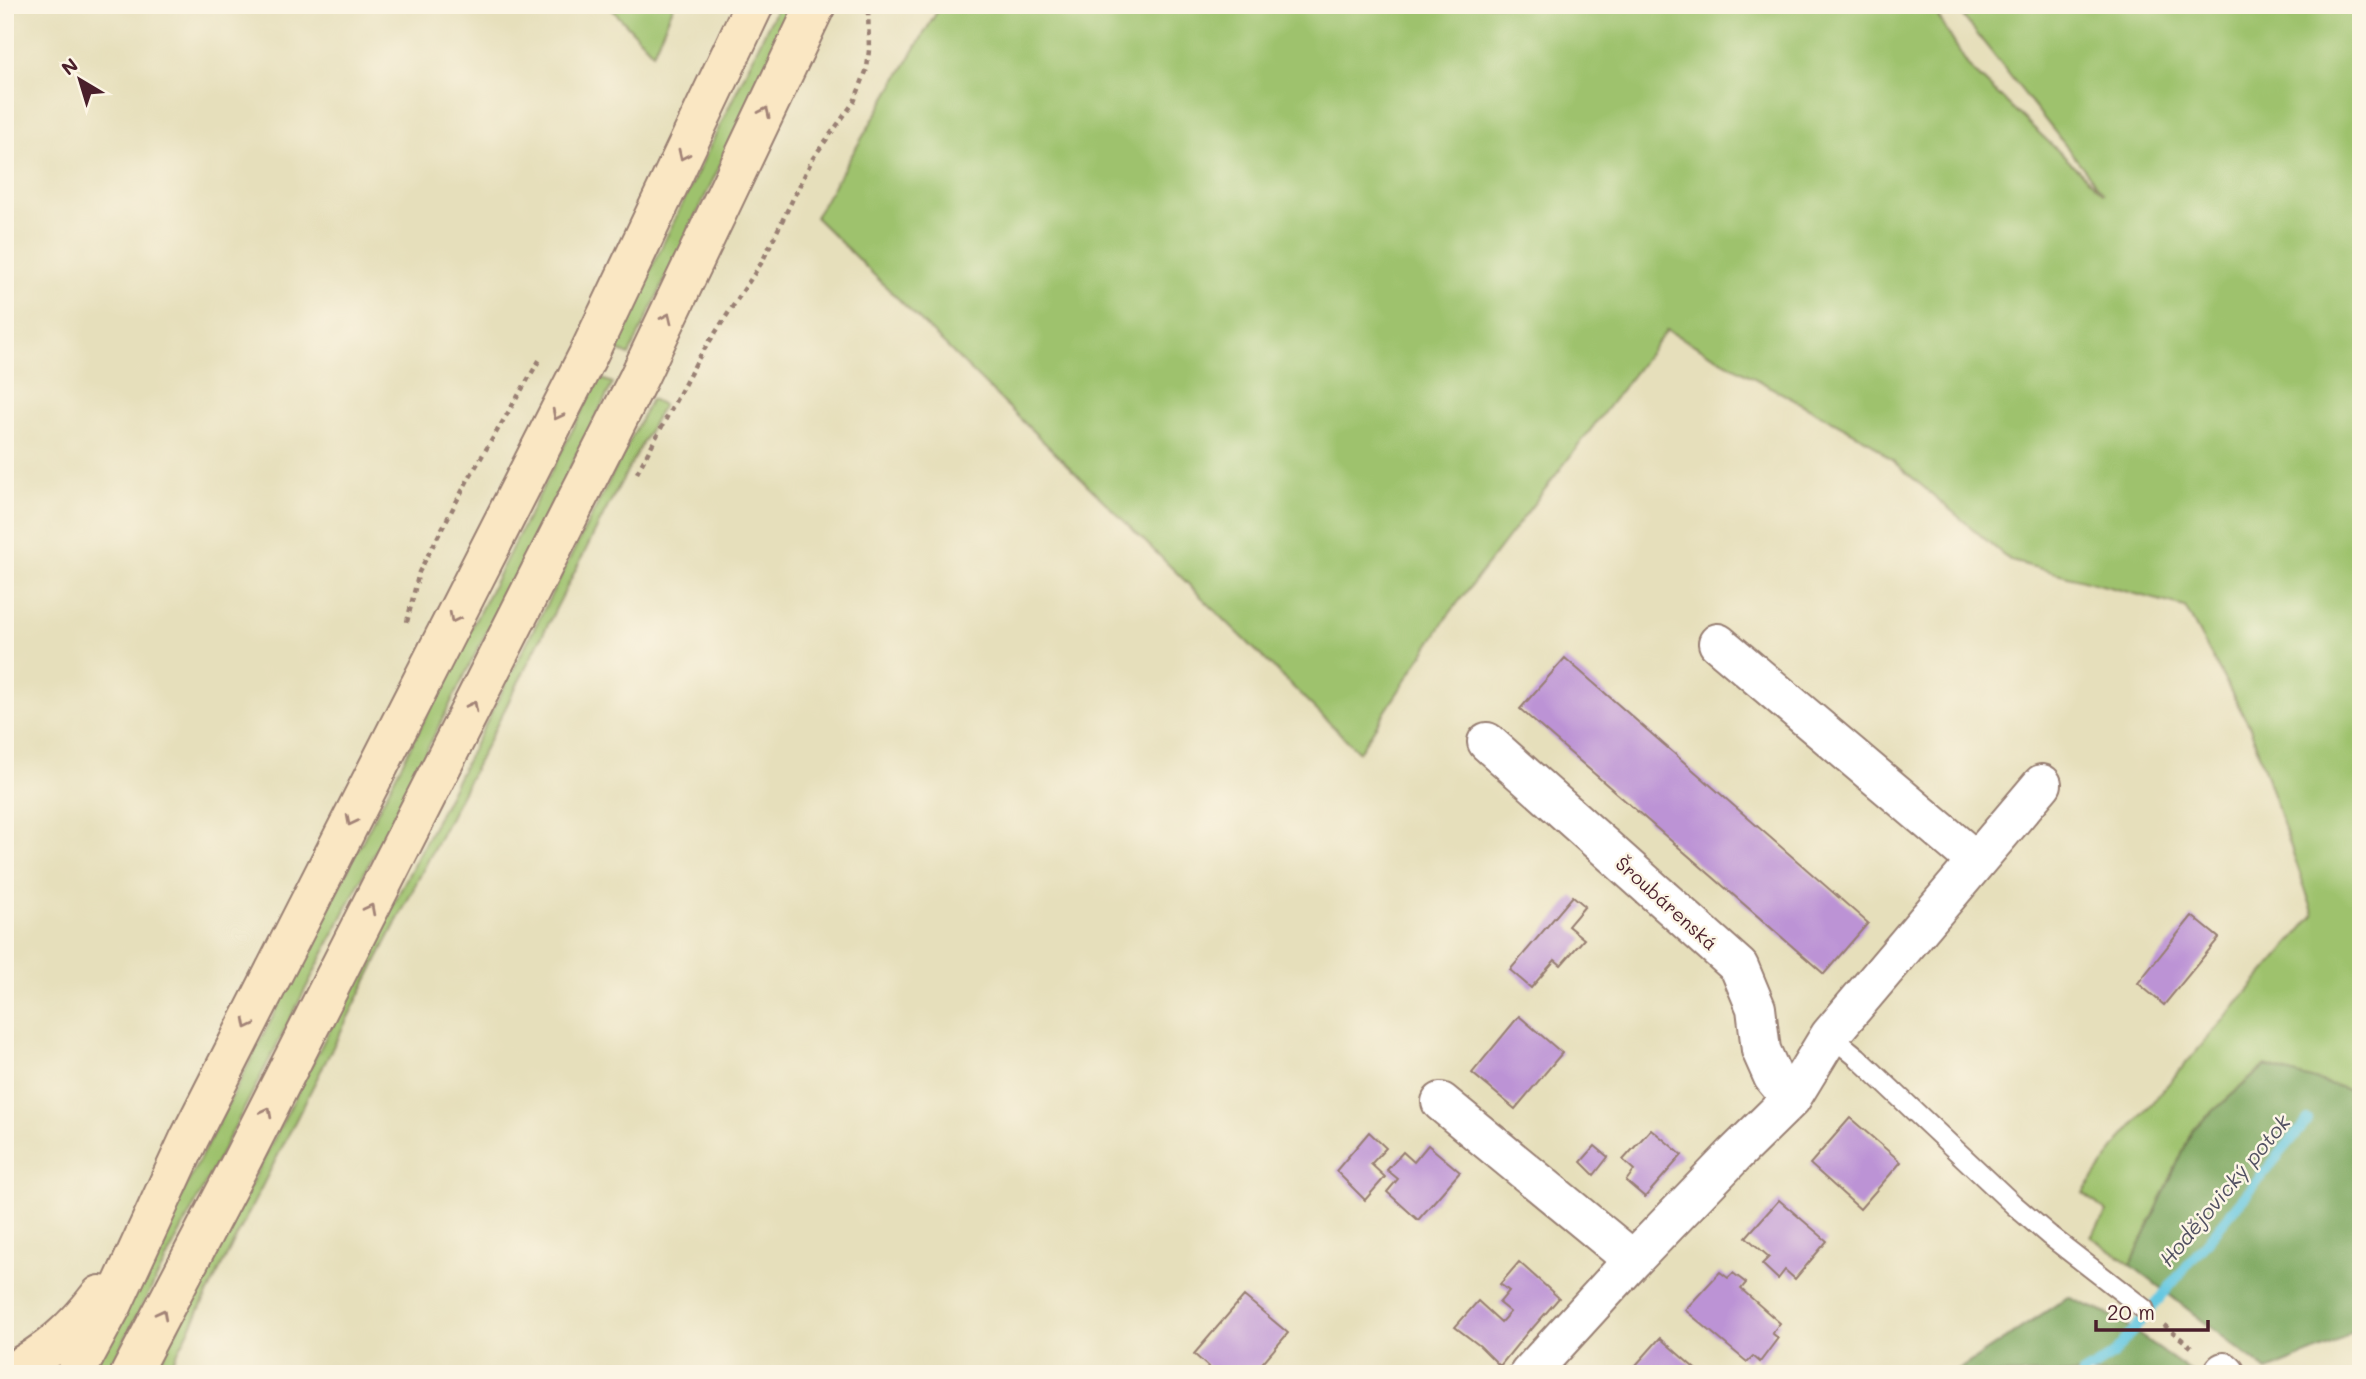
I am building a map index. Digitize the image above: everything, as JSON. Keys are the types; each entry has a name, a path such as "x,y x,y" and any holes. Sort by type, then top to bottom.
{"main road":[{"path":"75,1374 113,1304 189,1139 588,355 754,5"},
{"path":"130,1374 241,1162 638,379 816,5"},
{"path":"7,1374 36,1358 61,1339 84,1316 103,1291 189,1139"}],"street":[{"path":"1718,643 1976,861"},
{"name":"Šroubárenská","path":"1487,743 1739,967 1756,1008 1760,1050 1773,1077 1791,1099"},
{"path":"1529,1374 1633,1260 1791,1099 1830,1035 2042,784"},
{"path":"1441,1102 1633,1260"}],"lane":[{"path":"1830,1035 2023,1212 2144,1309"}],"path":[{"path":"632,483 698,359 762,262 813,158 854,102 868,60 867,5"}],"green space":[{"path":"608,5 674,5 653,53"},
{"path":"778,5 797,5 629,355 613,348"},
{"path":"941,5 1931,5 1969,67 2104,194 1954,5 2361,5 2361,1093 2264,1066 2193,1129 2131,1265 2091,1237 2107,1212 2083,1193 2125,1134 2314,915 2250,727 2185,607 2011,561 1869,441 1667,330 1447,617 1359,752 815,217"},
{"path":"599,378 613,383 274,1051 107,1374 90,1374"},
{"path":"651,399 663,405 605,512 185,1338 166,1374 154,1374"},
{"path":"2265,1066 2361,1093 2361,1325 2334,1344 2267,1371 2131,1265 2193,1129"},
{"path":"2068,1297 2114,1317 2194,1374 1952,1374"}],"building":[{"path":"1565,658 1868,923 1824,974 1520,709"},
{"path":"1573,896 1585,906 1568,926 1584,939 1561,965 1555,960 1531,988 1510,970"},
{"path":"2192,916 2219,938 2164,1005 2138,983"},
{"path":"1519,1016 1562,1053 1515,1109 1472,1073"},
{"path":"1850,1118 1901,1162 1860,1209 1810,1164"},
{"path":"1651,1129 1682,1155 1645,1197 1626,1181 1634,1170 1623,1160"},
{"path":"1369,1132 1386,1148 1371,1164 1385,1177 1365,1200 1336,1171"},
{"path":"1428,1145 1460,1172 1418,1220 1387,1192 1398,1179 1387,1170 1403,1152 1414,1162"},
{"path":"1595,1146 1608,1157 1594,1175 1581,1162"},
{"path":"1779,1200 1827,1241 1795,1279 1785,1270 1778,1279 1762,1264 1769,1257 1746,1237"},
{"path":"1519,1262 1559,1298 1500,1366 1455,1327 1478,1301 1501,1322 1510,1312 1499,1303 1509,1291 1500,1284"},
{"path":"1720,1272 1728,1278 1733,1273 1746,1283 1741,1289 1780,1323 1772,1333 1778,1338 1760,1362 1753,1356 1747,1362 1685,1310"},
{"path":"1244,1296 1288,1333 1253,1374 1216,1374 1194,1354"},
{"path":"1660,1338 1701,1374 1628,1374"}],"waterway":[{"name":"Hodějovický potok","path":"2083,1374 2112,1356 2308,1120"}]}
